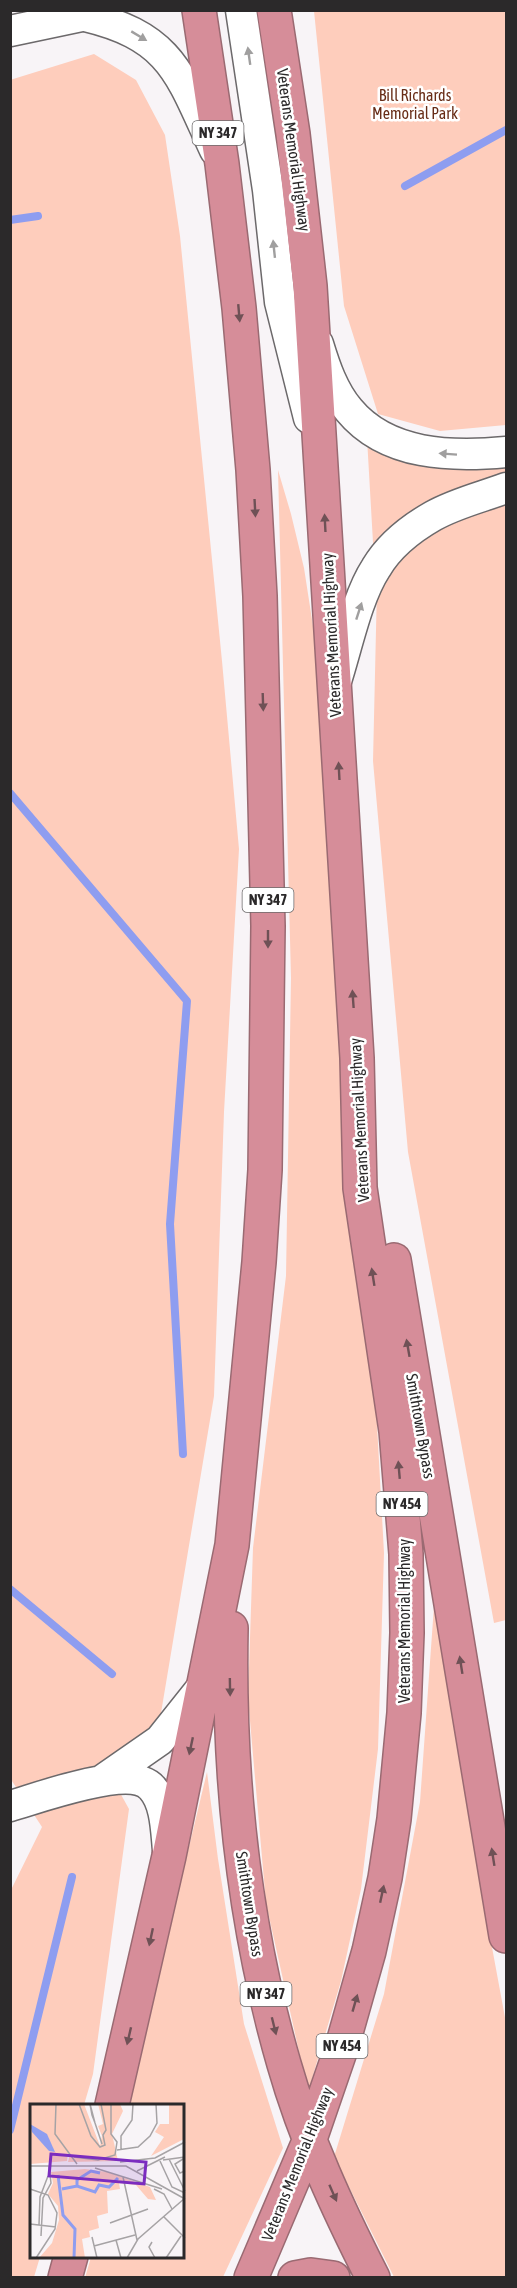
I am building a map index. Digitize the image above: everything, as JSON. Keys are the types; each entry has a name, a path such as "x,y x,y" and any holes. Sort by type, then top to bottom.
{"highway":[{"name":"NY 347","path":"199,10 222,165 248,410 260,596 269,978 265,1170 259,1262 232,1545"},
{"name":"Veterans Memorial Highway","path":"251,2277 310,2139 356,2000 381,1896 394,1819 405,1693 404,1516 396,1431 360,1188 357,1058 313,328 305,231 274,10"},
{"name":"Smithtown Bypass","path":"357,1058 381,1183 507,1936"},
{"path":"112,2104 169,1856 232,1545"},
{"name":"Smithtown Bypass","path":"232,1545 231,1728 236,1806 253,1932 284,2065 310,2139 339,2207 373,2277"},
{"path":"65,2277 70,2258"},
{"path":"295,2277 311,2275 333,2277"}],"street":[{"path":"241,10 266,179 280,302 322,470"},
{"path":"10,31 97,13 152,44 163,54 180,77 222,165"},
{"path":"313,328 334,387 348,409 373,430 408,447 426,452 461,455 507,452"},
{"path":"335,687 368,585 375,568 385,555 400,540 434,515 507,488"},
{"path":"101,1781 160,1740 204,1686"},
{"path":"10,1806 101,1781 139,1779 153,1789 163,1814 169,1856"}],"green space":[{"name":"Bill Richards Memorial Park","path":"314,11 506,11 506,425 440,431 378,414 344,306"},
{"path":"94,54 136,80 165,135 180,236 239,849 224,1112 214,1396 159,1725 108,1771 129,1809 93,2074 84,2104 30,2104 30,2258 40,2258 34,2277 11,2277 10,1892 42,1827 10,1778 10,80"},
{"path":"367,438 506,459 506,479 374,560"},
{"path":"278,470 304,568 315,639 342,1015 375,1388 384,1553 378,1749 361,1889 341,1981 308,2092 266,1903 248,1698 253,1548 286,1276 291,978"},
{"path":"506,491 506,1620 494,1623 408,1152 373,761 377,586 412,540"},
{"path":"434,1606 445,1650 484,1904 506,2023 506,2277 394,2277 334,2157 384,1994 420,1802"},
{"path":"207,1772 244,2024 283,2148 223,2277 85,2278 91,2258 184,2258 184,2104 127,2104"}],"waterway":[{"path":"405,186 506,130"},
{"path":"10,220 38,216"},
{"path":"10,793 187,1001 170,1224 183,1454"},
{"path":"10,1589 112,1674"},
{"path":"10,2130 72,1877"}]}
